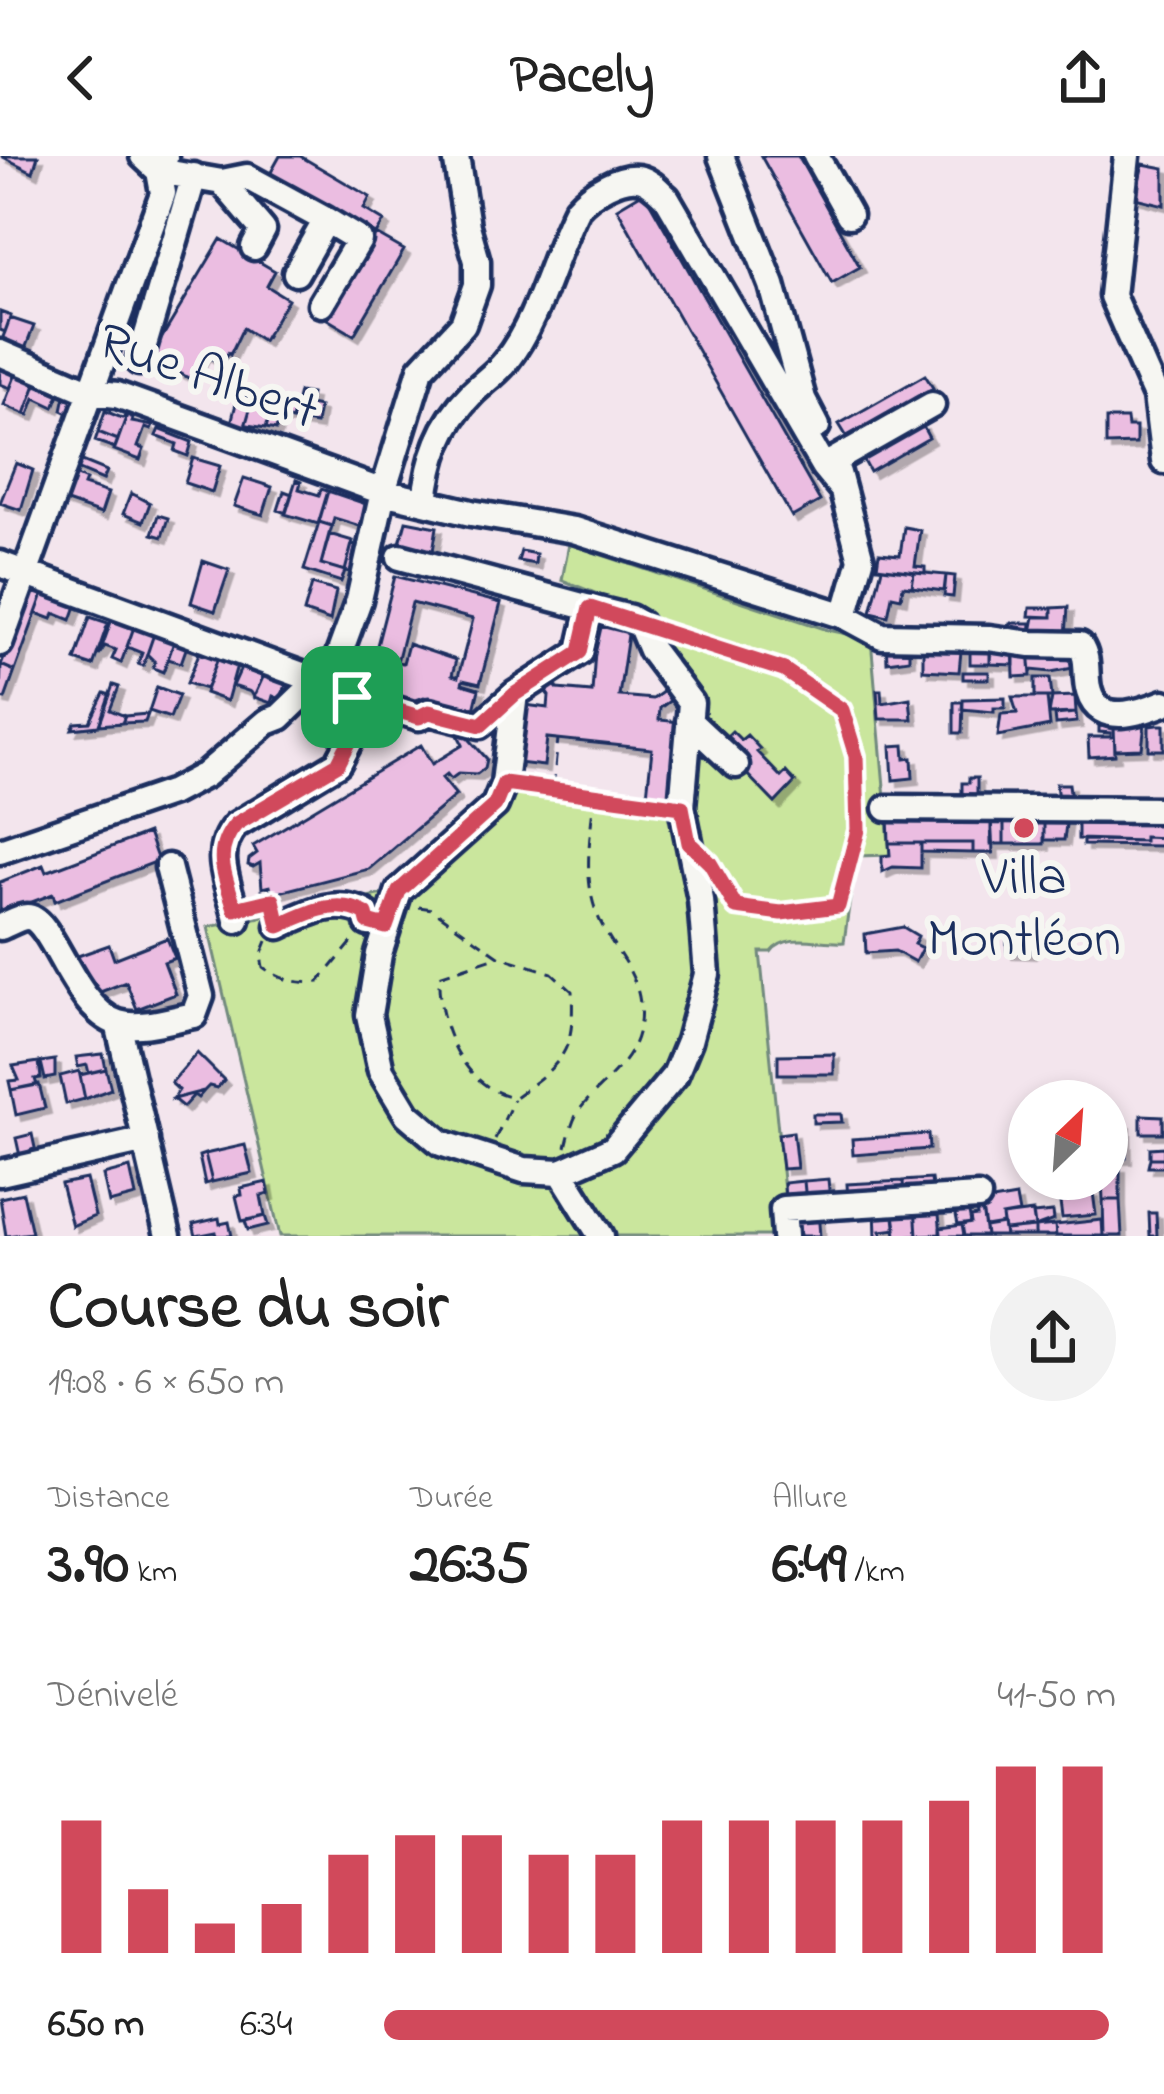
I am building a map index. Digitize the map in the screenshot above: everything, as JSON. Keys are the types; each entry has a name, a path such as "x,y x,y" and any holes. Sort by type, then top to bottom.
{"street":[{"path":"0,850 173,792 205,775 323,680 336,663 358,600 383,492 421,369 463,324 476,285 477,261 466,226 457,156"},
{"path":"721,156 772,285 802,399 835,460 861,560 856,622"},
{"path":"816,156 849,215"},
{"path":"1126,156 1112,296 1156,396 1164,461"},
{"path":"156,161 222,182 247,177 359,240 321,304"},
{"path":"0,644 163,193 156,161"},
{"path":"139,362 194,176"},
{"path":"425,502 431,457 442,430 468,397 506,362 529,321 577,208 588,196 631,177 648,180 668,198 823,466 842,488"},
{"path":"222,182 263,230 254,247"},
{"path":"296,273 326,220"},
{"name":"Rue Albert","path":"0,353 91,392 117,395 383,492 574,530 856,622 882,636 1080,645 1086,653 1089,695 1099,707 1112,714 1135,714 1164,703"},
{"path":"835,460 932,405"},
{"path":"400,557 630,618 640,624 651,650 691,703 682,807 700,900 707,974 689,1041 675,1075 613,1149 561,1172 524,1170 441,1143 407,1114 381,1071 369,1015 379,954 399,891 495,805 504,783 515,694"},
{"path":"0,564 323,680 342,694 419,717 429,712 481,725 515,694 580,652 590,608"},
{"path":"236,915 220,855 223,838 236,824 338,764 353,735 352,697"},
{"path":"689,721 736,765"},
{"path":"887,808 1164,810"},
{"path":"0,926 26,917 48,929 66,974 80,994 118,1023 149,1024 194,1015 201,996 169,866"},
{"path":"279,926 312,910 344,905 366,914 368,922"},
{"path":"118,1023 168,1236"},
{"path":"0,1173 146,1140"},
{"path":"561,1172 602,1236"},
{"path":"785,1236 783,1208 978,1197"}],"path":[{"path":"640,624 784,670 842,710 856,756 858,830 838,906 781,913 736,907 718,878"},
{"path":"553,789 558,739"},
{"path":"504,783 682,807"},
{"path":"561,1172 577,1113 610,1081 632,1050 640,1024 637,980 597,913 587,871 594,795"},
{"path":"236,915 273,900 279,926 261,956 263,967 280,980 309,983 320,982 368,922"},
{"path":"415,906 432,909 499,956 552,973 572,991 573,1022 556,1068 515,1097 485,1159"},
{"path":"499,956 439,976 438,991 459,1056 497,1094 515,1097"}],"green space":[{"path":"569,544 828,630 871,639 890,855 856,856 844,942 795,940 760,952 785,1200 781,1236 280,1236 208,927 399,891 504,783 682,806 693,680 657,638 650,615 562,580"}],"building":[{"path":"1,156 38,156 33,172"},
{"path":"280,156 300,156 370,197 364,209 384,221 376,234 270,174"},
{"path":"761,156 798,156 860,267 832,283"},
{"path":"1143,164 1164,168 1164,205 1135,198"},
{"path":"644,192 820,501 792,517 617,208"},
{"path":"376,234 404,250 354,335 327,319"},
{"path":"221,239 275,271 267,286 288,299 263,341 243,328 221,364 204,354 190,379 151,356"},
{"path":"0,312 11,316 5,332 0,330"},
{"path":"10,318 34,326 25,349 2,340"},
{"path":"0,363 17,371 10,388 0,384"},
{"path":"17,371 38,379 25,414 4,405"},
{"path":"925,375 933,388 847,437 839,424"},
{"path":"38,379 61,389 54,407 35,398 29,415 25,414"},
{"path":"66,391 79,396 72,415 62,410"},
{"path":"299,392 311,394 309,405 319,407 316,424 292,420"},
{"path":"238,396 253,399 244,430 230,427"},
{"path":"253,399 273,403 266,428 247,425 244,430"},
{"path":"273,403 294,407 297,403 292,420 279,417 276,430 266,428"},
{"path":"105,411 122,418 127,415 118,440 98,432"},
{"path":"127,415 132,422 153,426 145,428 138,447 144,449 140,460 114,450"},
{"path":"1106,419 1127,419 1128,427 1136,427 1136,444 1106,445"},
{"path":"922,425 929,438 870,472 863,459"},
{"path":"159,429 192,442 188,456 175,451 177,444 156,436"},
{"path":"98,432 118,440 115,448 95,441"},
{"path":"75,458 107,471 103,480 72,467"},
{"path":"193,458 220,466 212,492 185,483"},
{"path":"16,463 33,470 21,510 0,503"},
{"path":"70,473 86,480 84,485 108,493 101,514 61,500"},
{"path":"244,478 272,487 263,515 234,506"},
{"path":"296,480 301,482 299,489 319,495 321,489 328,491 318,524 285,514"},
{"path":"284,491 292,494 286,513 278,510"},
{"path":"328,491 366,504 360,526 334,518 332,526 319,522"},
{"path":"131,493 150,503 143,522 123,514"},
{"path":"158,515 168,518 162,537 152,534"},
{"path":"406,521 437,527 433,551 400,543"},
{"path":"319,522 332,526 321,564 345,571 341,582 304,570"},
{"path":"904,527 920,530 915,566 925,567 925,573 877,567 879,553 900,555"},
{"path":"329,534 353,541 345,571 321,564"},
{"path":"352,544 357,559 353,573 345,571"},
{"path":"521,551 536,554 535,564 518,561"},
{"path":"203,561 229,570 215,611 191,603"},
{"path":"882,568 914,572 912,587 903,586 901,598 892,596 888,616 871,612"},
{"path":"914,572 946,575 944,591 912,587"},
{"path":"946,575 955,576 953,597 944,596"},
{"path":"395,576 501,603 480,684 463,680 462,684 479,689 474,710 424,697 408,703 384,696 372,668 392,662 374,657","holes":["412,603 473,619 458,677 452,675 456,660 408,644 403,663 397,662"]},
{"path":"312,584 336,591 330,621 304,612"},
{"path":"30,590 43,594 15,671 1,665"},
{"path":"43,594 76,606 71,620 36,613"},
{"path":"1068,607 1066,637 1030,637 1034,617 1052,617 1052,608"},
{"path":"1030,608 1052,608 1052,617 1029,616"},
{"path":"90,617 108,623 93,666 75,660"},
{"path":"112,619 134,627 121,663 112,659 116,650 105,646 99,655"},
{"path":"1010,623 1031,623 1030,637 1011,636"},
{"path":"597,624 629,628 619,696 653,699 664,691 671,700 660,708 659,720 681,722 673,798 647,795 652,749 547,738 544,766 518,763 525,705 548,708 549,696 541,685 549,678 558,689 592,692"},
{"path":"134,627 154,634 143,666 138,664 142,653 127,647"},
{"path":"154,634 174,642 163,672 153,668 155,662 147,654"},
{"path":"886,640 909,640 909,659 887,662"},
{"path":"923,641 962,641 959,672 923,670"},
{"path":"970,641 990,642 990,664 970,664"},
{"path":"991,641 1014,643 1014,665 990,664"},
{"path":"174,642 187,646 181,663 168,659"},
{"path":"1013,644 1029,649 1031,676 1014,677"},
{"path":"1029,649 1071,653 1073,668 1031,673"},
{"path":"200,651 218,658 206,689 187,683"},
{"path":"218,658 237,665 227,701 205,693"},
{"path":"1,665 15,671 5,699 0,698"},
{"path":"242,666 264,675 254,697 233,686"},
{"path":"963,672 989,672 989,679 963,679"},
{"path":"264,675 287,683 280,699 273,696 271,703 254,697"},
{"path":"1035,678 1050,678 1052,697 1035,697"},
{"path":"113,685 119,687 110,710 125,716 122,723 99,725"},
{"path":"157,687 179,695 170,718 149,711"},
{"path":"877,690 881,690 882,703 910,698 912,719 879,719"},
{"path":"104,693 110,695 99,726 72,729 75,723 90,722"},
{"path":"1075,696 1076,713 1049,714 1052,697"},
{"path":"1012,697 1047,697 1050,726 998,736 1001,714 1017,713"},
{"path":"1005,698 1005,708 994,708 994,712 962,709 963,699"},
{"path":"954,702 963,702 962,733 954,733"},
{"path":"1076,713 1077,722 1056,724 1055,715"},
{"path":"148,714 145,722 122,723 125,716"},
{"path":"1145,723 1142,749 1115,750 1114,727"},
{"path":"1164,725 1164,750 1149,750 1149,726"},
{"path":"1099,726 1114,727 1115,755 1089,757 1088,737 1111,737 1111,733 1099,732"},
{"path":"732,731 741,740 747,735 781,777 786,772 795,782 775,803 722,741"},
{"path":"463,732 487,759 485,768 477,774 442,778 456,795 369,869 272,894 270,886 262,888 260,863 248,865 257,853 253,846 421,745 432,764 463,745 458,735"},
{"path":"904,745 905,759 912,758 913,778 893,780 891,746"},
{"path":"969,778 977,778 977,799 962,799 962,783 969,783"},
{"path":"1056,784 1069,784 1071,800 1058,800"},
{"path":"888,815 991,816 993,853 973,853 973,843 889,843"},
{"path":"991,816 1004,816 1004,844 991,844"},
{"name":"Villa Montléon","path":"1004,816 1044,817 1044,844 1004,844"},
{"path":"1044,817 1067,817 1064,840 1044,840"},
{"path":"1078,817 1164,818 1164,838 1078,839"},
{"path":"148,833 158,861 55,901 53,894 0,914 0,882 43,865 46,872"},
{"path":"1144,837 1164,838 1164,846 1083,845 1083,840 1144,841"},
{"path":"889,843 921,843 921,868 893,867 882,872 882,856 890,855"},
{"path":"921,843 973,843 973,853 921,852"},
{"path":"903,927 918,936 914,944 922,948 915,962 895,951 866,953 865,934"},
{"path":"167,938 175,958 164,962 176,994 137,1009 126,982 90,996 75,957 109,945 114,959"},
{"path":"1007,942 1031,943 1030,953 1007,952"},
{"path":"197,1053 224,1080 217,1088 209,1086 173,1099 179,1090 171,1083"},
{"path":"103,1054 106,1069 89,1073 87,1065 78,1067 76,1057"},
{"path":"834,1054 834,1074 778,1074 778,1055"},
{"path":"55,1060 55,1077 45,1079 41,1062"},
{"path":"39,1062 37,1085 11,1090 9,1081 19,1080 13,1066"},
{"path":"106,1069 111,1089 85,1099 80,1075"},
{"path":"79,1071 85,1099 66,1104 60,1076"},
{"path":"39,1084 45,1108 16,1115 11,1090"},
{"path":"204,1091 183,1107 173,1099"},
{"path":"813,1114 841,1114 842,1122 813,1123"},
{"path":"1141,1115 1163,1116 1163,1133 1141,1133"},
{"path":"793,1132 797,1168 782,1169 778,1134"},
{"path":"32,1134 35,1148 20,1156 16,1138"},
{"path":"928,1134 929,1149 853,1155 852,1139"},
{"path":"245,1145 252,1173 212,1182 205,1154"},
{"path":"1164,1147 1164,1158 1150,1158 1150,1148"},
{"path":"205,1154 212,1182 205,1184 199,1156"},
{"path":"1150,1158 1164,1158 1164,1167 1148,1167"},
{"path":"130,1168 136,1196 109,1203 103,1175"},
{"path":"86,1179 95,1216 72,1226 61,1184"},
{"path":"828,1179 830,1200 806,1202 804,1181"},
{"path":"931,1179 933,1194 904,1196 903,1181"},
{"path":"804,1181 806,1202 785,1200 784,1183"},
{"path":"903,1181 904,1196 848,1199 847,1184"},
{"path":"267,1182 269,1194 261,1196 265,1216 242,1221 236,1196 242,1195 241,1188"},
{"path":"23,1193 32,1233 6,1236 0,1198"},
{"path":"1017,1200 1019,1213 1002,1216 1003,1224 985,1227 981,1203"},
{"path":"1060,1200 1094,1200 1096,1215 1062,1218"},
{"path":"1103,1200 1120,1200 1122,1236 1104,1236"},
{"path":"967,1203 971,1223 958,1225 954,1204"},
{"path":"975,1203 981,1203 986,1236 964,1236 962,1225 977,1216"},
{"path":"938,1205 941,1234 917,1235 915,1206"},
{"path":"915,1206 917,1235 896,1236 893,1207"},
{"path":"893,1207 896,1229 876,1236 875,1209"},
{"path":"818,1211 820,1236 791,1236 790,1218"},
{"path":"1033,1212 1035,1227 1004,1230 1002,1216"},
{"path":"1053,1212 1054,1220 1035,1227 1033,1214"},
{"path":"1149,1213 1156,1213 1157,1236 1150,1236"},
{"path":"265,1216 268,1225 248,1230 245,1221"},
{"path":"219,1218 220,1224 229,1222 232,1236 217,1236 216,1232 196,1236 193,1224"},
{"path":"1102,1220 1103,1236 1056,1236 1055,1225"},
{"path":"1003,1224 1005,1236 986,1236 985,1227"},
{"path":"962,1225 964,1236 940,1236 940,1228"},
{"path":"1055,1225 1056,1236 1035,1236 1035,1227"},
{"path":"1035,1227 1035,1236 1005,1236 1004,1230"}],"place":[{"name":"Villa Montléon","path":"1024,828"}],"route":[{"path":"590,608 784,670 842,710 856,756 858,830 838,906 781,913 736,907 710,863 689,843 682,807 504,783 495,805 399,891 386,927 368,922 366,914 344,905 312,910 279,926 273,900 235,909 220,855 223,838 236,824 338,764 353,735 352,697 419,717 429,712 481,725 515,694 580,652 590,608"}]}
